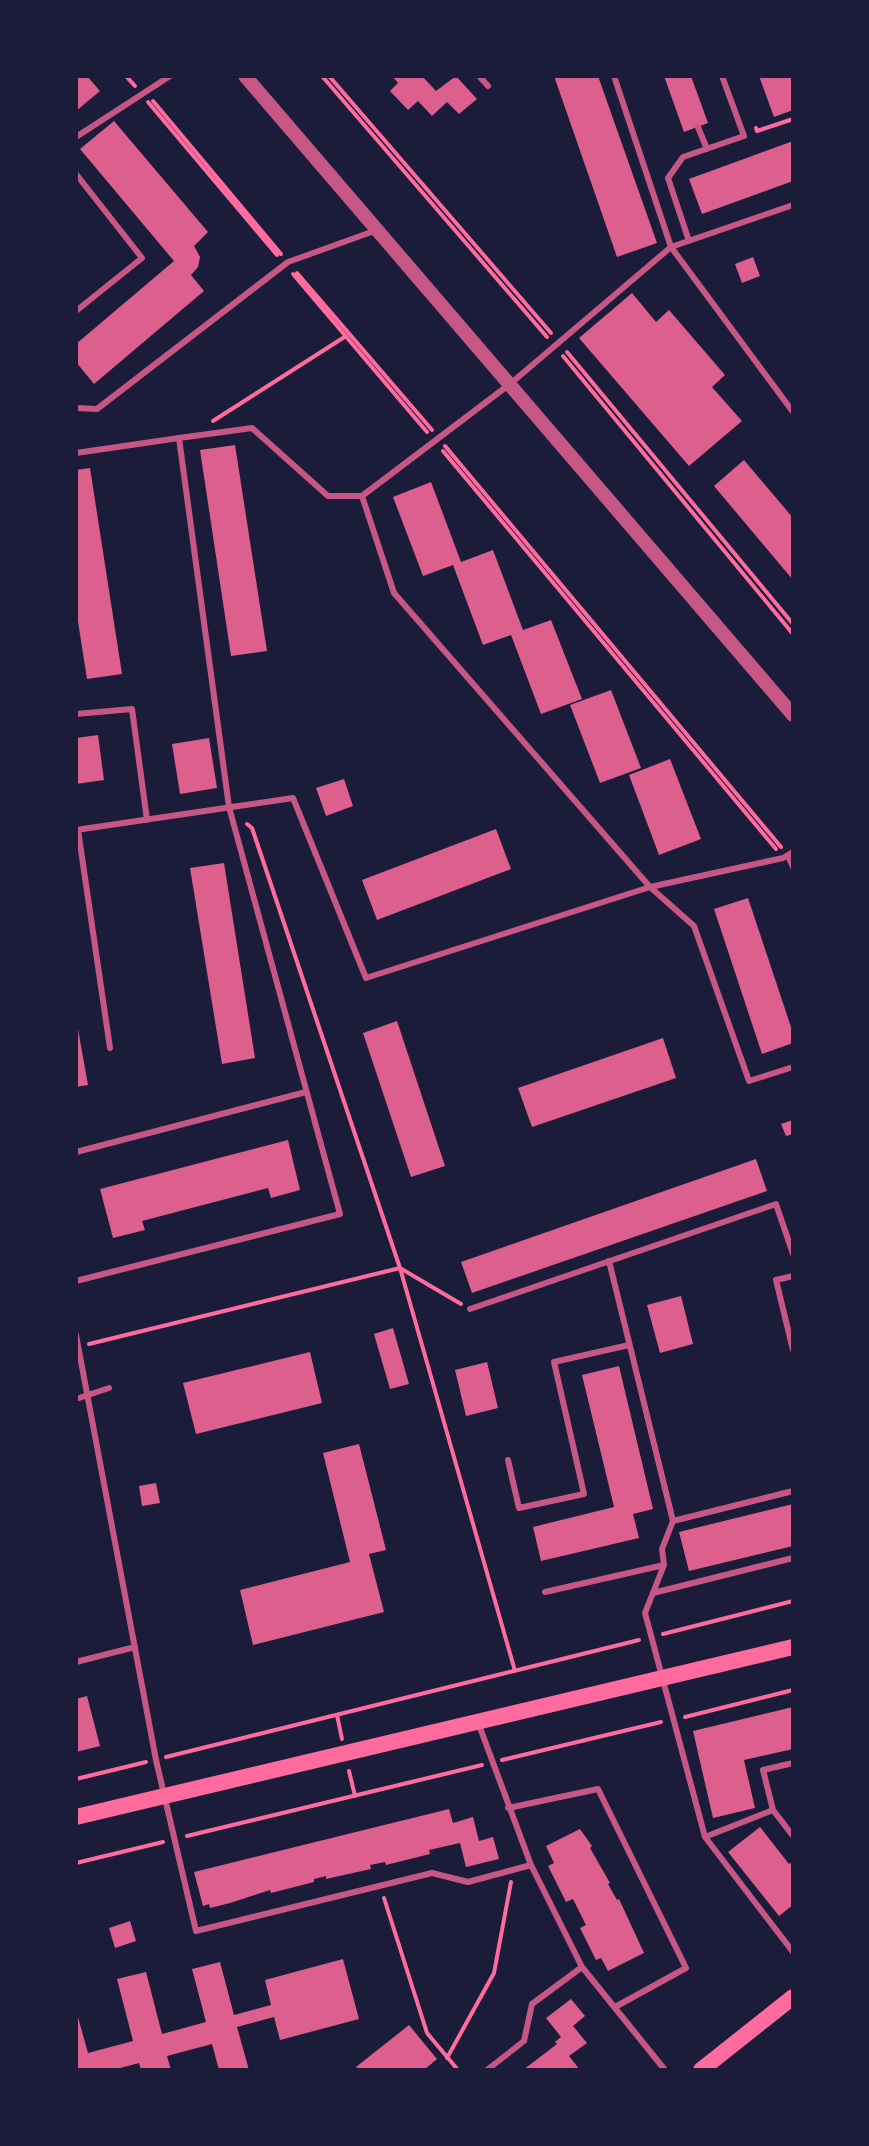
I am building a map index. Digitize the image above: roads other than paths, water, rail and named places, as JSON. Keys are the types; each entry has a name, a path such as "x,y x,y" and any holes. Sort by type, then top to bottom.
{"main road":[{"path":"76,1817 793,1647"},
{"path":"701,2070 793,1997"}],"street":[{"path":"245,76 793,715"}],"lane":[{"path":"76,137 170,76"},
{"path":"479,76 488,86"},
{"path":"614,76 671,247 793,412"},
{"path":"689,241 668,178 683,157 744,136 722,76"},
{"path":"698,127 707,149"},
{"path":"76,174 142,258 76,311"},
{"path":"76,453 252,428 328,496 362,496 510,384 671,247 793,205"},
{"path":"76,408 97,409 287,263 378,230"},
{"path":"76,1281 340,1214 229,807 179,438"},
{"path":"362,496 394,593 650,887 694,926 749,1081 793,1067"},
{"path":"76,714 132,709 147,820"},
{"path":"110,1048 77,830 293,798 366,978 650,887 788,855 793,867"},
{"path":"76,1152 306,1092"},
{"path":"470,1309 776,1204 793,1254"},
{"path":"609,1261 673,1521 662,1549 664,1565 645,1613 662,1677 705,1837 793,1952"},
{"path":"793,1276 776,1280 793,1350"},
{"path":"76,1335 156,1760 196,1931 432,1873 468,1882 531,1865"},
{"path":"508,1460 519,1508 584,1494 554,1362 629,1345"},
{"path":"76,1399 109,1388"},
{"path":"673,1521 793,1491"},
{"path":"653,1593 793,1558"},
{"path":"545,1592 664,1565"},
{"path":"76,1662 135,1647"},
{"path":"477,1721 531,1865 582,1967 665,2070"},
{"path":"793,1763 763,1770 773,1810 793,1836"},
{"path":"508,1808 598,1789 686,1968 615,2007"},
{"path":"705,1837 773,1810"},
{"path":"487,2070 524,2041 532,2004 582,1967"}]}
